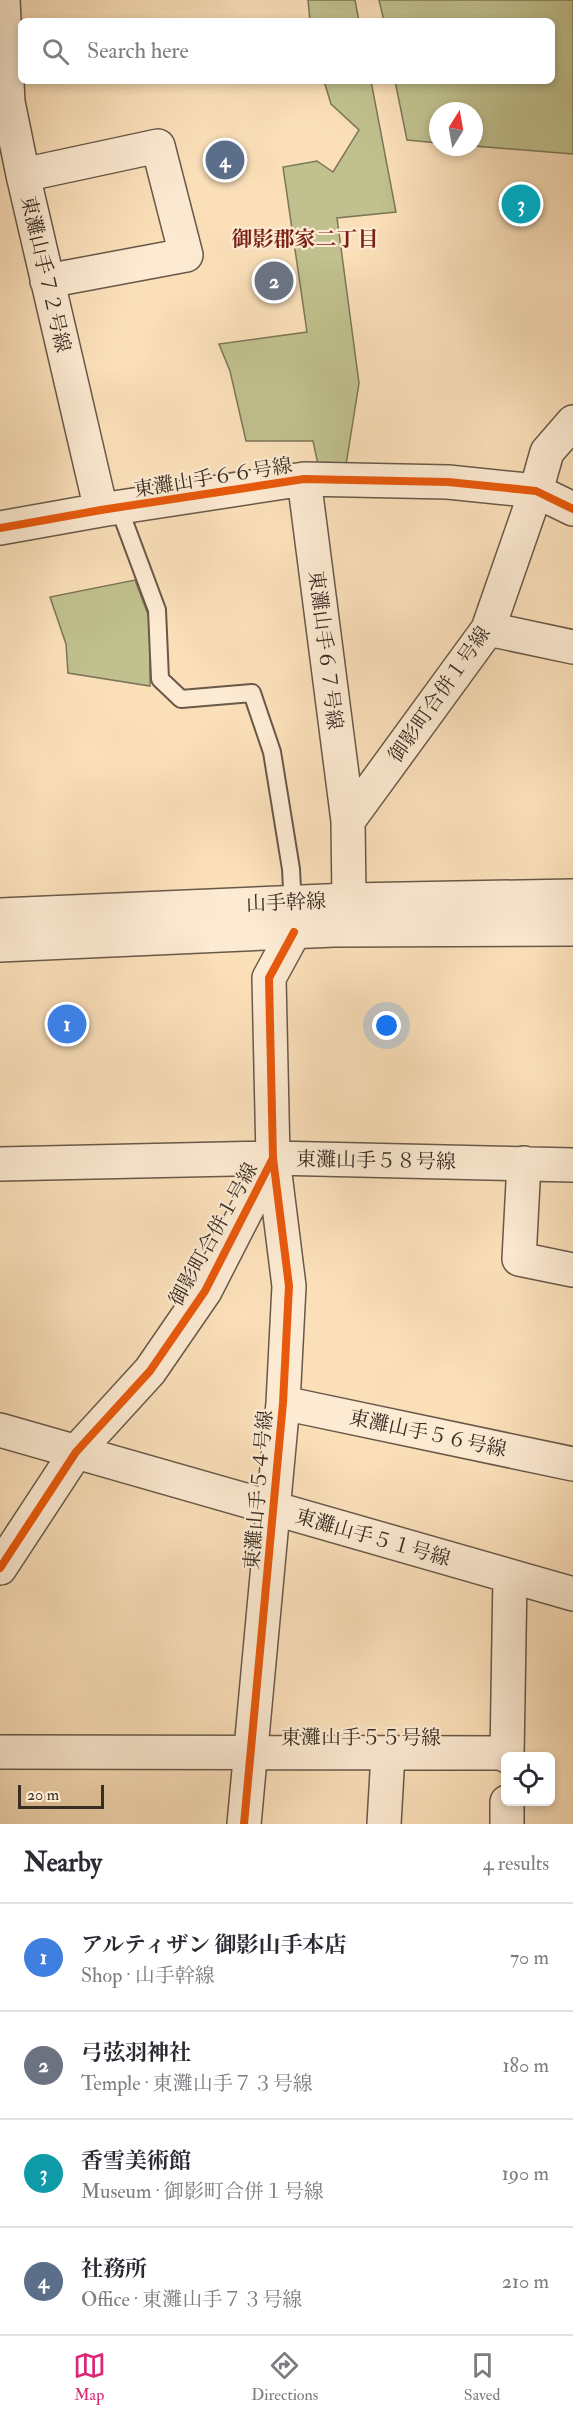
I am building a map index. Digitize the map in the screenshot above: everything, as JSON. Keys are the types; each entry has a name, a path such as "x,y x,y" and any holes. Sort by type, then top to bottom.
{"street":[{"name":"東灘山手７２号線","path":"3,0 4,102 47,281 110,509"},
{"path":"22,176 158,146 186,255 47,281"},
{"name":"御影町合併１号線","path":"348,821 488,629 536,491 547,452 573,422"},
{"name":"東灘山手６６号線","path":"0,528 304,479 448,482 536,491 573,509"},
{"name":"東灘山手６７号線","path":"304,479 348,821"},
{"path":"488,629 573,647"},
{"path":"348,821 349,900"},
{"name":"山手幹線","path":"0,945 293,917 349,900 573,896"},
{"name":"山手幹線","path":"0,915 293,917 573,928"},
{"name":"御影町合併１号線","path":"0,1568 76,1452 150,1371 205,1291 273,1158 269,978 293,917"},
{"name":"東灘山手５８号線","path":"0,1164 273,1158 573,1165"},
{"name":"東灘山手５４号線","path":"244,1824 283,1403 289,1286 273,1158"},
{"path":"524,1163 519,1259 573,1270"},
{"name":"東灘山手５６号線","path":"283,1403 573,1464"},
{"name":"東灘山手５１号線","path":"0,1430 573,1594"},
{"path":"507,1752 510,1576"},
{"name":"東灘山手５５号線","path":"0,1752 501,1755"},
{"path":"384,1824 388,1754"},
{"path":"507,1806 507,1824"}],"lane":[{"path":"110,509 157,610 160,679 181,699 252,693 272,752 291,869 293,917"}],"green space":[{"path":"308,0 355,0 358,18 310,18"},
{"path":"379,0 573,0 573,154 483,147 483,102 429,102 429,142 407,140 396,84 555,84 555,18 383,18"},
{"path":"325,84 372,84 396,212 337,218 359,383 346,465 319,469 313,441 246,441 230,371 219,344 307,332 283,167 317,161 333,172 359,130 331,104"},
{"path":"135,580 150,620 150,686 68,673 66,644 50,597"}],"cycle path":[{"path":"0,528 304,479 448,482 536,491 573,509"},
{"path":"0,1568 76,1452 150,1371 205,1291 273,1158 269,978 294,932"},
{"path":"244,1824 283,1403 289,1286 273,1158"}],"place":[{"name":"社務所","path":"225,160"},
{"name":"香雪美術館","path":"521,204"},
{"name":"弓弦羽神社","path":"274,281"},
{"name":"アルティザン 御影山手本店","path":"67,1024"}],"district":[{"name":"御影郡家二丁目","path":"305,239"}]}
